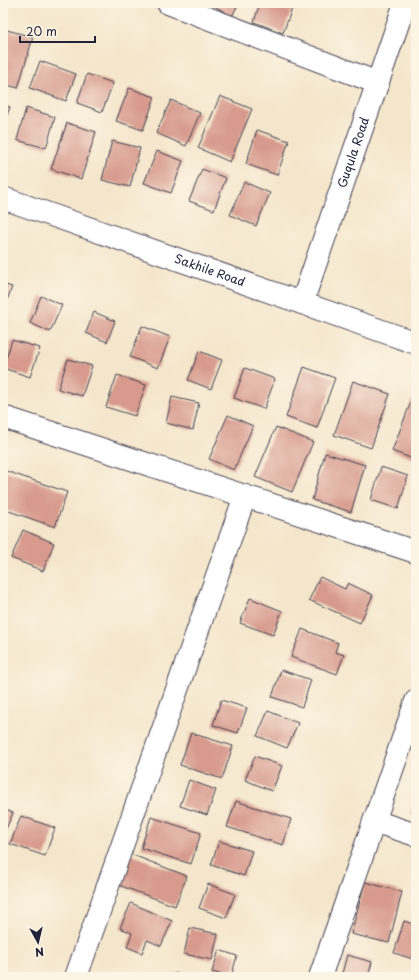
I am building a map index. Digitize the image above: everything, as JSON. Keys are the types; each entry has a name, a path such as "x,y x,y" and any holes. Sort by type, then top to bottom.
{"street":[{"path":"168,3 378,83"},
{"name":"Guqula Road","path":"302,303 405,3"},
{"name":"Sakhile Road","path":"3,198 416,343"},
{"path":"3,416 416,552"},
{"path":"76,977 245,496"},
{"path":"320,977 416,701"},
{"path":"374,821 416,835"}],"building":[{"path":"209,3 239,3 232,16"},
{"path":"260,3 285,3 293,6 283,33 254,22"},
{"path":"3,29 33,37 18,88 3,84"},
{"path":"40,61 76,74 66,101 30,88"},
{"path":"87,74 113,83 102,112 77,103"},
{"path":"129,88 155,97 143,130 116,121"},
{"path":"220,96 252,109 230,162 198,148"},
{"path":"171,100 200,113 186,146 156,133"},
{"path":"3,105 10,107 3,126"},
{"path":"26,108 55,117 46,148 17,140"},
{"path":"67,123 96,132 81,179 51,169"},
{"path":"257,130 289,141 277,175 246,164"},
{"path":"112,141 140,148 130,187 102,180"},
{"path":"157,151 183,161 171,193 144,183"},
{"path":"202,169 226,178 214,210 189,201"},
{"path":"244,182 270,193 256,226 230,215"},
{"path":"3,284 12,287 3,311"},
{"path":"41,296 62,305 50,332 30,323"},
{"path":"94,312 115,321 107,342 86,333"},
{"path":"142,326 170,337 158,368 130,357"},
{"path":"12,340 40,348 30,377 3,368"},
{"path":"199,351 222,360 211,389 188,380"},
{"path":"68,359 92,366 82,396 58,389"},
{"path":"304,367 335,378 317,428 286,417"},
{"path":"245,368 275,379 264,409 234,398"},
{"path":"117,375 146,385 135,416 106,407"},
{"path":"353,381 390,394 371,448 334,435"},
{"path":"172,397 199,403 193,430 166,423"},
{"path":"412,399 416,401 416,460 392,451"},
{"path":"228,415 253,426 234,470 209,459"},
{"path":"276,427 313,442 292,492 255,477"},
{"path":"325,453 365,465 351,512 312,500"},
{"path":"381,467 408,476 398,509 371,500"},
{"path":"3,470 67,492 55,527 3,509"},
{"path":"23,530 54,543 43,571 11,558"},
{"path":"320,577 345,589 348,583 373,595 360,623 309,600"},
{"path":"250,598 282,611 273,635 240,623"},
{"path":"302,629 338,643 335,652 344,655 337,674 291,657"},
{"path":"281,670 311,680 302,707 272,697"},
{"path":"221,700 247,708 238,733 213,725"},
{"path":"268,711 298,723 287,748 257,736"},
{"path":"191,733 233,746 222,779 180,765"},
{"path":"255,756 282,766 272,791 245,780"},
{"path":"189,780 216,790 207,815 180,806"},
{"path":"416,799 416,814 411,812"},
{"path":"236,801 291,819 283,845 227,827"},
{"path":"3,809 13,813 3,836"},
{"path":"21,816 55,828 45,856 10,844"},
{"path":"151,817 201,833 191,864 141,848"},
{"path":"219,841 252,851 244,876 211,865"},
{"path":"125,852 187,876 175,906 113,883"},
{"path":"365,882 402,892 389,943 351,934"},
{"path":"208,884 235,894 226,918 199,908"},
{"path":"131,903 172,921 161,946 147,940 142,953 127,947 132,933 120,928"},
{"path":"404,921 416,925 416,960 394,953"},
{"path":"190,928 218,934 212,960 184,954"},
{"path":"219,950 237,956 231,977 212,972"},
{"path":"347,955 372,962 368,977 341,977"},
{"path":"175,973 187,977 174,977"}]}
